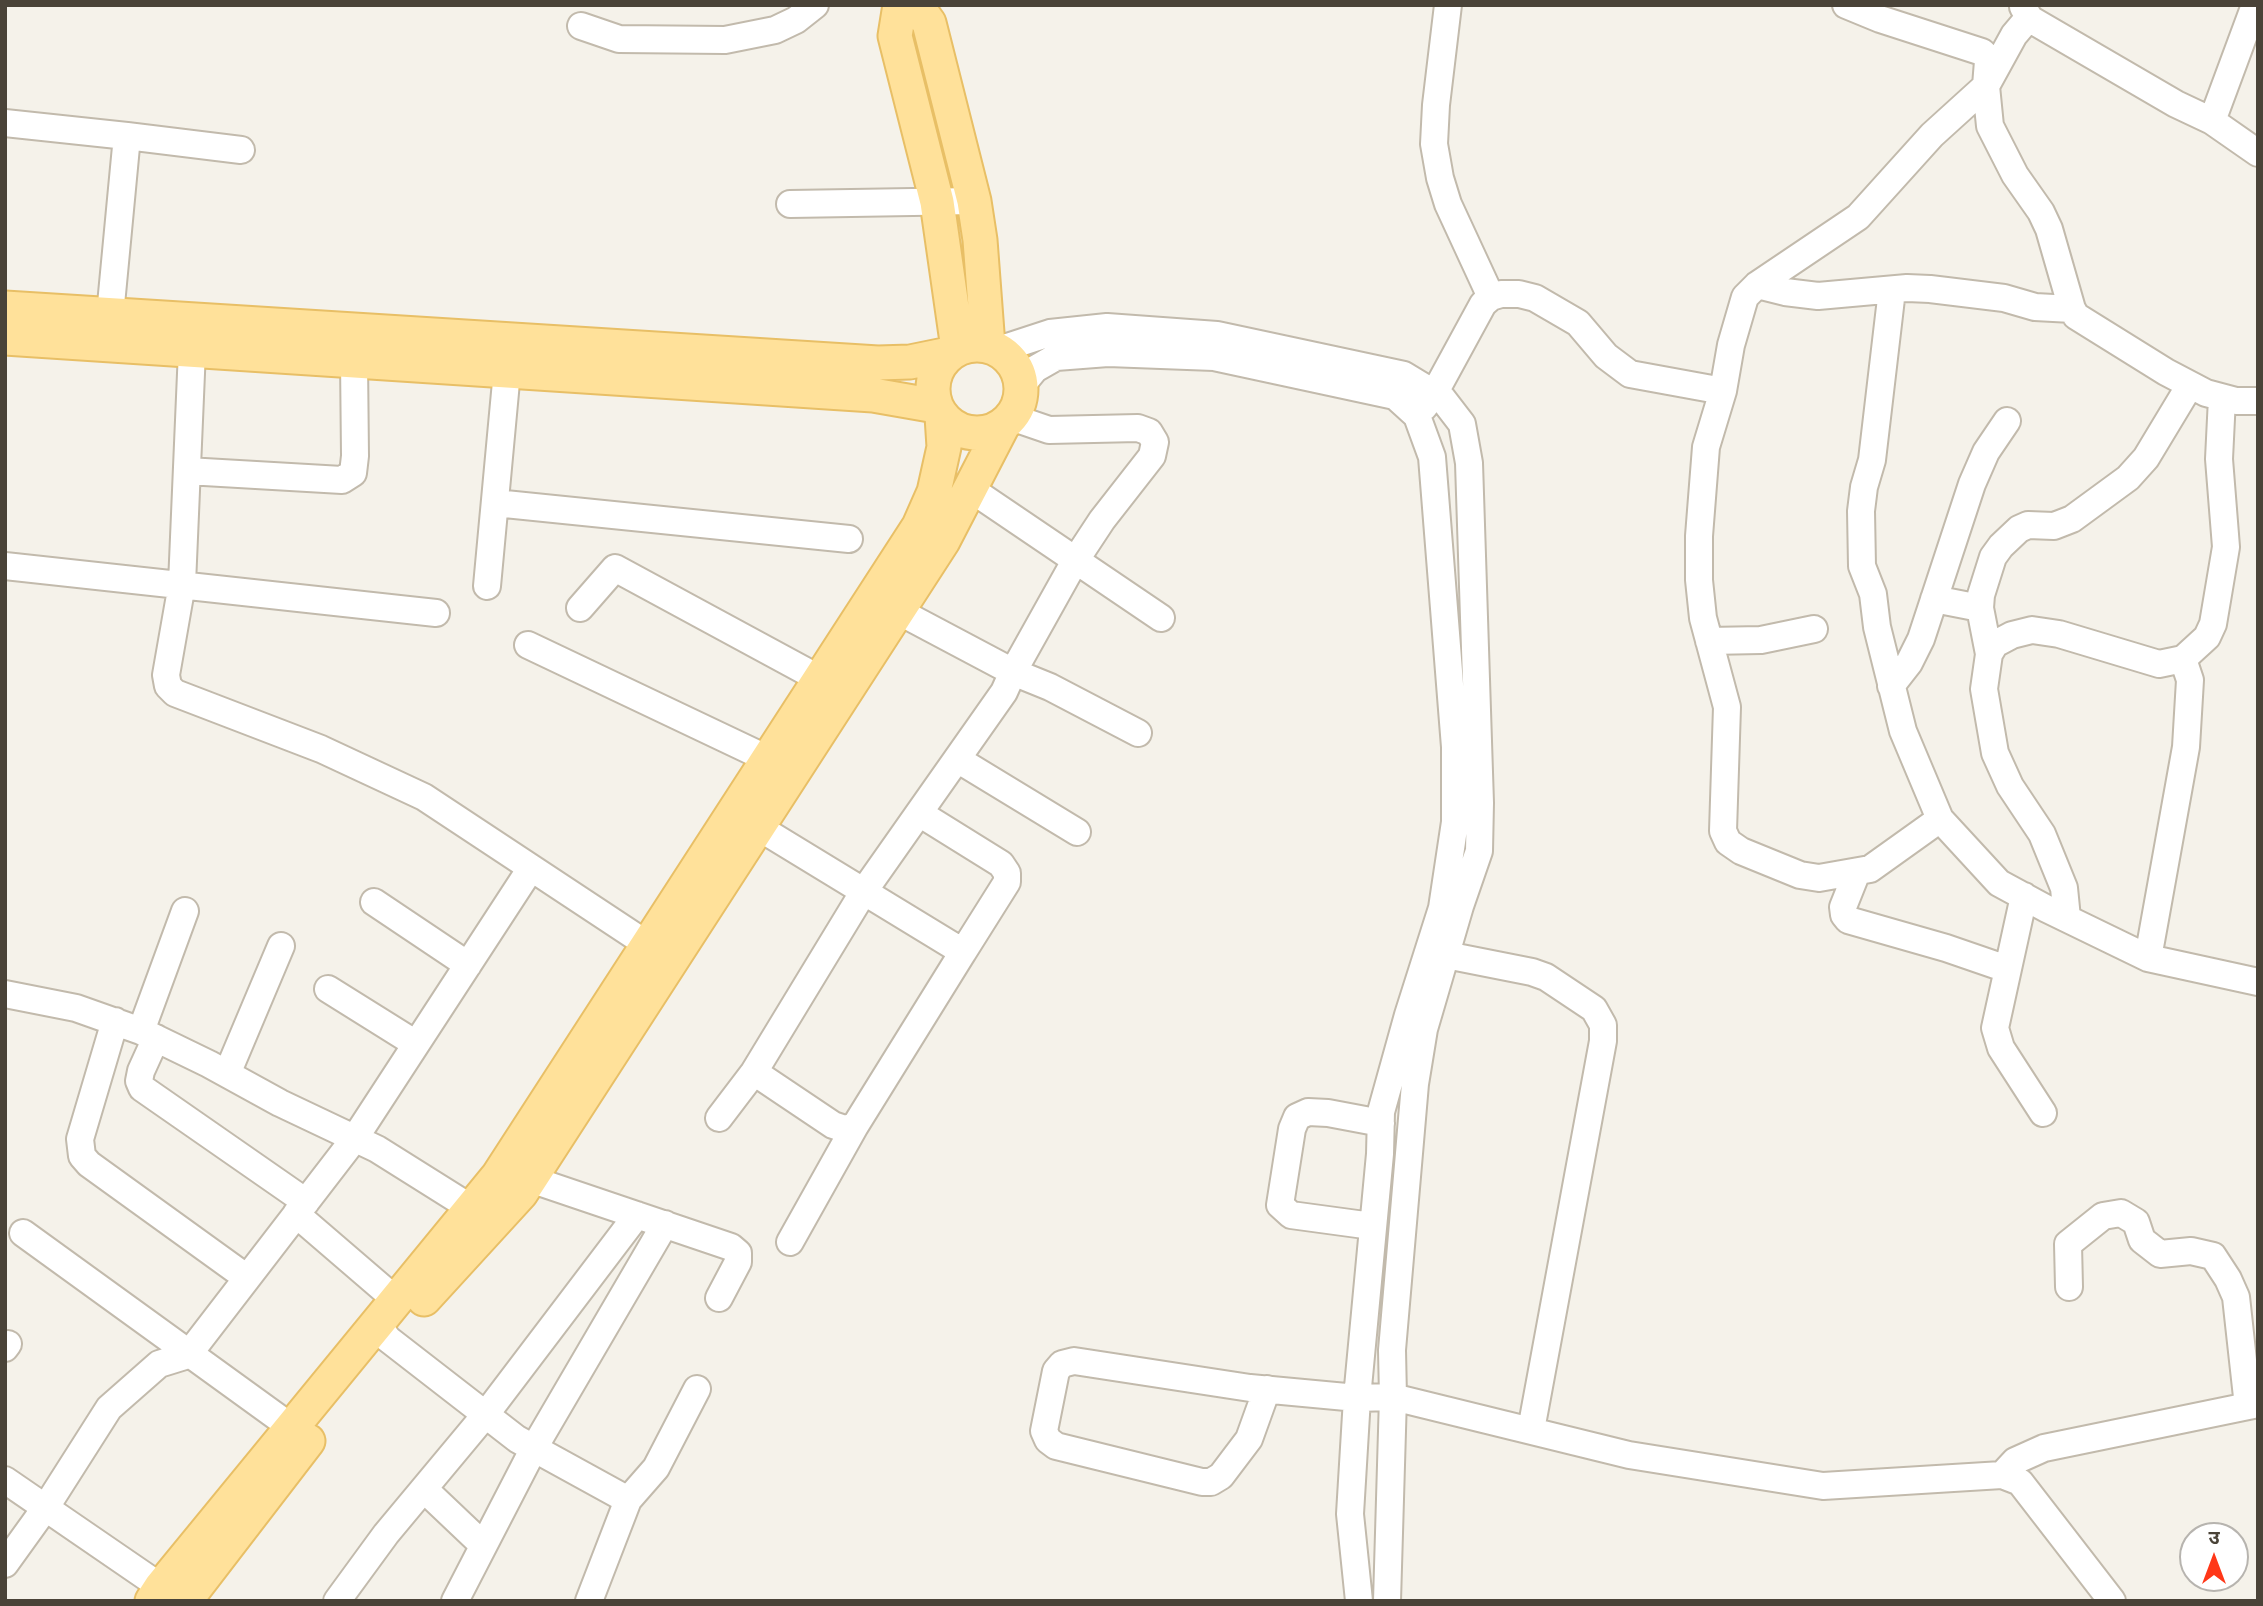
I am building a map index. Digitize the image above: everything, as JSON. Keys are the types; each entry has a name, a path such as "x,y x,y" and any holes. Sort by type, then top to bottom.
{"main road":[{"path":"923,14 971,186 980,240 973,350"},
{"path":"897,21 933,187 973,350"},
{"path":"5,308 878,363 910,362 973,350 1014,365 1021,386 1017,408 969,488 943,541 820,679 498,1176 174,1598"},
{"path":"5,338 873,395 939,411 960,430 970,433 992,430 1007,421"},
{"path":"174,1598 291,1427 387,1321 521,1193 758,827 885,604 934,492 944,447 932,384 941,362 973,350"}],"street":[{"path":"581,26 619,39 725,40 775,30 796,20 815,5"},
{"path":"1448,5 1434,144 1440,178 1483,306"},
{"path":"1846,5 1880,19 1982,52 1988,61 1986,86 1990,126 2015,175 2041,212 2049,229 2072,309 2083,321 2189,386 2222,398 2258,401"},
{"path":"2212,121 2255,5"},
{"path":"1940,819 1870,869 1819,878 1800,875 1741,851 1728,842 1723,831 1727,707 1703,618 1699,580 1699,536 1706,447 1723,391 1731,345 1745,297 1757,285 1858,216 1932,135 1986,86 2014,35 2025,22 2026,12 2176,104 2212,121 2258,153"},
{"path":"5,123 241,150"},
{"path":"110,315 127,136"},
{"path":"790,204 933,187 971,186"},
{"path":"1757,285 1818,296 1930,289 2004,298 2035,307 2072,309"},
{"path":"1892,290 1872,460 1864,487 1861,511 1862,566 1873,594 1877,627 1903,731 1940,819 1999,883 2067,918 2148,958 2258,982"},
{"path":"1417,416 1434,394 1483,306 1501,294 1519,294 1535,298 1578,323 1606,356 1630,374 1723,391"},
{"path":"973,350 1050,333 1107,327 1217,335 1404,375 1442,398 1462,424 1469,463 1480,803 1479,851 1424,1029 1415,1084 1392,1350 1387,1601"},
{"path":"192,351 181,584 166,676 168,685 175,692 321,749 425,797 648,945"},
{"path":"1021,386 1035,369 1056,358 1108,353 1214,357 1395,396 1417,416 1432,457 1455,747 1455,822 1442,908 1381,1112 1350,1514 1359,1601"},
{"path":"187,471 342,480 352,472 355,456 354,361"},
{"path":"487,586 506,371"},
{"path":"2067,918 2064,888 2042,834 2010,786 1996,753 1984,689 1989,654 1980,608 1984,581 1993,557 2020,529 2028,525 2053,526 2072,519 2128,478 2146,458 2189,386"},
{"path":"1989,654 1996,644 2012,635 2032,630 2059,634 2159,664 2183,659 2207,637 2213,624 2226,547 2218,459 2222,398"},
{"path":"719,1118 754,1072 864,891 1004,692 1075,561 1102,520 1152,456 1155,442 1149,432 1138,429 1049,430 1007,421"},
{"path":"1891,685 1909,663 1921,639 1972,484 1986,452 2007,421"},
{"path":"969,488 1161,618"},
{"path":"495,503 849,539"},
{"path":"5,566 436,613"},
{"path":"580,608 615,568 820,679"},
{"path":"1934,599 1980,608"},
{"path":"885,604 1013,672 1050,687 1138,733"},
{"path":"1709,641 1761,640 1814,629"},
{"path":"528,645 768,759"},
{"path":"2148,958 2186,747 2190,680 2183,659"},
{"path":"957,759 1077,832"},
{"path":"790,1242 855,1126 1007,882 1007,873 1001,864 919,813"},
{"path":"758,827 963,952"},
{"path":"5,1564 46,1507 109,1408 159,1364 188,1355 355,1138 531,868"},
{"path":"1857,872 1843,907 1848,920 1946,947 2007,969"},
{"path":"2025,896 1996,1028 1997,1038 2043,1113"},
{"path":"374,902 468,965"},
{"path":"185,911 148,1035 139,1081 142,1088 301,1208 387,1321 486,1415 517,1438 628,1500"},
{"path":"227,1074 281,946"},
{"path":"1446,954 1546,976 1594,1009 1603,1025 1603,1041 1531,1430"},
{"path":"328,989 416,1044"},
{"path":"5,995 76,1008 148,1035 355,1138 409,1168 471,1208"},
{"path":"115,1021 80,1139 82,1156 89,1164 247,1278"},
{"path":"754,1072 833,1125 845,1129 855,1126"},
{"path":"1372,1226 1291,1215 1280,1205 1292,1129 1297,1117 1308,1112 1328,1113 1381,1124"},
{"path":"530,1179 731,1247 738,1253 738,1262 719,1298"},
{"path":"2002,1475 2015,1461 2044,1448 2253,1405 2236,1297 2213,1256 2191,1251 2161,1254 2143,1240 2136,1222 2121,1213 2103,1216 2068,1244 2069,1287"},
{"path":"337,1601 386,1534 486,1415 637,1215"},
{"path":"455,1601 534,1448 665,1224"},
{"path":"23,1233 291,1427"},
{"path":"1267,1389 1249,1438 1221,1476 1211,1482 1056,1446 1048,1440 1044,1430 1056,1371 1062,1364 1074,1361 1267,1389 1357,1398 1393,1397 1629,1455 1823,1486 2002,1475 2020,1482 2112,1601"},
{"path":"589,1601 628,1500 656,1468 697,1389"},
{"path":"5,1479 174,1598"},
{"path":"424,1489 484,1545"}]}
